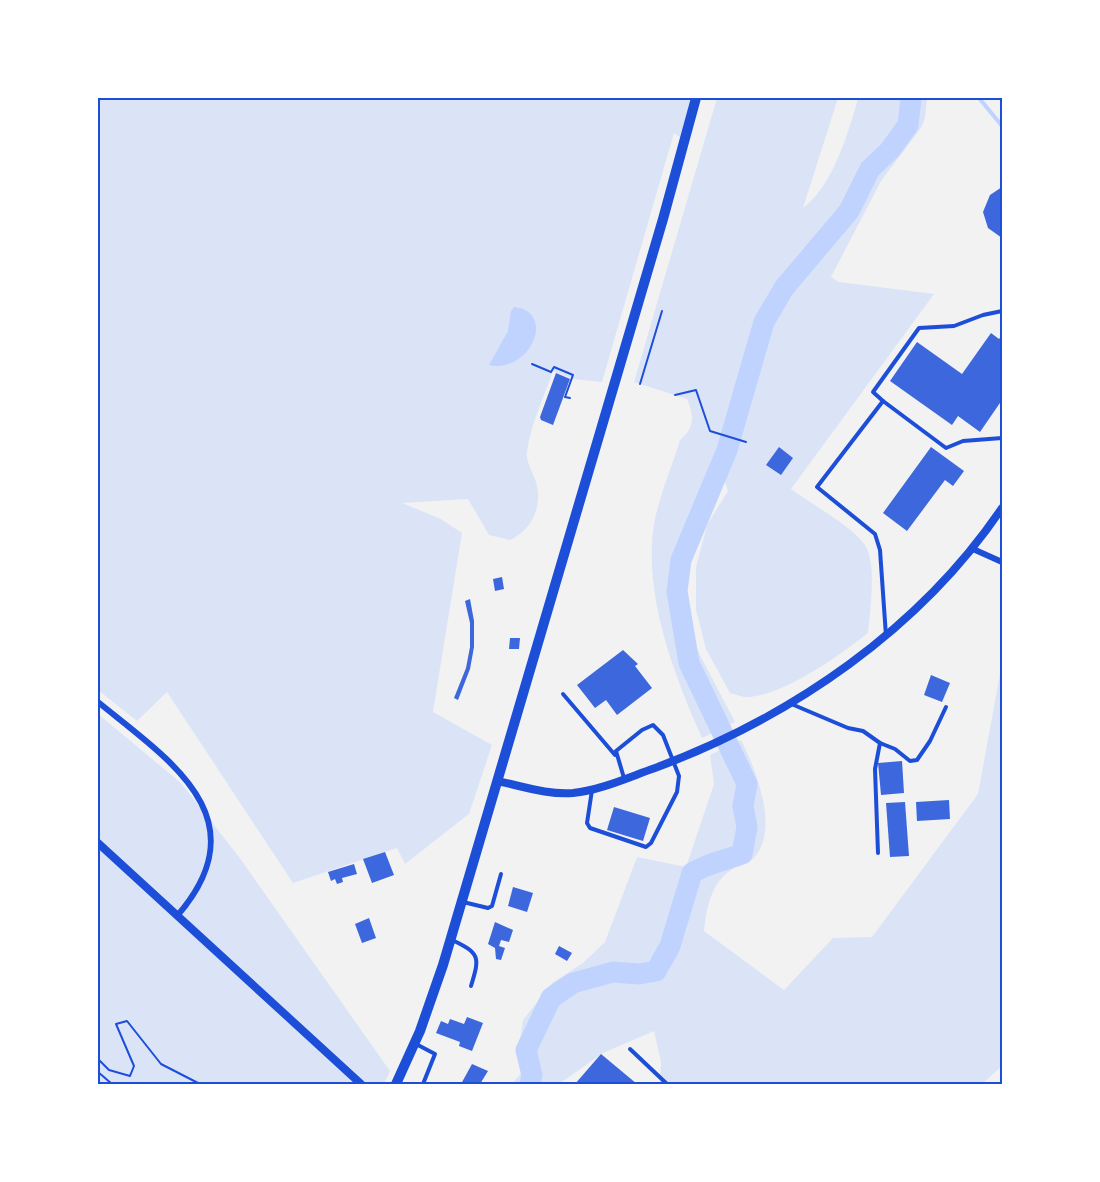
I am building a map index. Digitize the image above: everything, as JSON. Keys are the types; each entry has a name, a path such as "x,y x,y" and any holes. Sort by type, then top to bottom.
{"main road":[{"path":"396,1084 415,1043 451,940 696,98"}],"street":[{"path":"497,781 558,793 592,789 672,761 789,703 886,636 930,597 973,549 1002,508"},
{"path":"973,549 1002,562"},
{"path":"98,702 167,757 186,778 202,803 209,828 210,851 199,887 177,916"},
{"path":"98,843 360,1084"}],"lane":[{"path":"1002,311 983,315 954,326 919,328 873,392 946,448 963,441 1000,438 1002,432"},
{"path":"883,401 817,487 875,534 880,550 886,636"},
{"path":"563,694 616,755 624,779"},
{"path":"789,703 848,728 863,731 880,743 896,749 910,761 917,760 930,741 946,707"},
{"path":"592,789 587,824 590,828 646,847 651,843 677,792 679,776 663,735 653,725 618,748 616,755"},
{"path":"878,853 875,769 880,743"},
{"path":"462,902 488,908 492,906 501,874"},
{"path":"451,940 470,948 476,955 478,965 471,986"},
{"path":"415,1043 435,1054 423,1084"},
{"path":"630,1049 667,1084"}],"path":[{"path":"640,384 662,311"},
{"path":"532,364 551,372 554,367 573,375 565,397 570,398"},
{"path":"675,395 696,390 710,431 746,442"},
{"path":"98,1059 109,1070 130,1076 134,1066 116,1024 127,1021 161,1064 200,1084"},
{"path":"98,1072 112,1084"}],"shaded area":[{"path":"98,98 696,98 685,141 674,133 602,382 573,379 553,371 527,451 528,462 538,491 537,508 530,524 518,536 510,540 489,535 468,499 402,503 441,519 462,533 433,712 492,745 469,814 405,864 397,848 293,883 167,692 137,721 98,690"},
{"path":"717,98 838,98 803,208 823,187 831,173 850,127 858,98 927,98 925,118 921,128 881,181 831,277 839,282 934,294 791,489 841,522 865,545 869,553 872,575 868,633 843,652 795,682 763,695 746,697 730,693 706,649 696,610 696,567 707,525 728,491 724,480 689,537 679,587 688,632 735,722 702,738 681,688 663,634 653,579 652,551 654,524 659,503 680,440 691,426 691,411 687,399 634,382"},
{"path":"1002,663 1002,1066 982,1084 660,1084 661,1062 654,1031 603,1053 559,1084 512,1084 521,1073 519,1047 523,1020 552,983 583,963 605,942 637,857 686,867 714,784 710,755 741,740 759,783 763,799 765,832 762,846 754,858 726,874 715,887 704,931 784,990 833,938 872,937 978,794"},
{"path":"98,714 181,783 239,857 390,1071 384,1084 98,1084"}],"water":[{"path":"514,307 527,311 534,319 536,329 533,341 527,352 517,360 504,365 489,365 508,331 511,311"}],"building":[{"path":"1002,187 1002,238 988,228 983,212 990,195"},
{"path":"991,333 999,339 1002,335 1002,400 980,432 958,416 952,425 890,381 917,342 962,374"},
{"path":"556,373 570,379 553,425 541,420 540,417"},
{"path":"779,447 793,458 781,475 766,465"},
{"path":"931,447 964,471 953,486 945,480 907,531 883,513"},
{"path":"502,577 504,589 495,591 493,579"},
{"path":"470,599 474,621 474,647 470,669 458,700 454,698 466,668 470,647 470,623 465,601"},
{"path":"510,638 520,638 519,649 509,649"},
{"path":"623,650 638,664 635,666 652,688 617,715 606,700 595,708 577,685"},
{"path":"931,675 950,683 942,702 924,695"},
{"path":"902,761 904,793 881,795 878,763"},
{"path":"949,800 950,819 917,821 916,802"},
{"path":"905,802 909,856 890,857 886,803"},
{"path":"614,807 650,818 643,841 607,830"},
{"path":"385,852 394,875 372,883 363,859"},
{"path":"354,864 357,874 342,878 343,882 337,884 335,879 331,881 328,872"},
{"path":"513,887 533,893 527,912 508,906"},
{"path":"369,918 376,938 362,943 355,924"},
{"path":"495,922 513,930 509,942 501,940 499,946 505,948 501,960 496,959 495,948 488,944"},
{"path":"559,946 572,953 567,961 555,954"},
{"path":"467,1017 483,1023 472,1051 459,1046 460,1042 436,1033 441,1021 448,1024 450,1019 464,1024"},
{"path":"601,1054 637,1084 575,1084"},
{"path":"472,1064 488,1071 480,1084 461,1084"}],"waterway":[{"path":"530,1084 532,1075 526,1050 551,998 573,983 613,972 639,974 656,971 670,946 692,873 742,854 747,827 743,806 747,784 689,663 677,591 681,560 727,450 764,322 784,288 849,211 870,169 890,150 908,125 911,98"},
{"path":"979,98 1002,126"}]}
